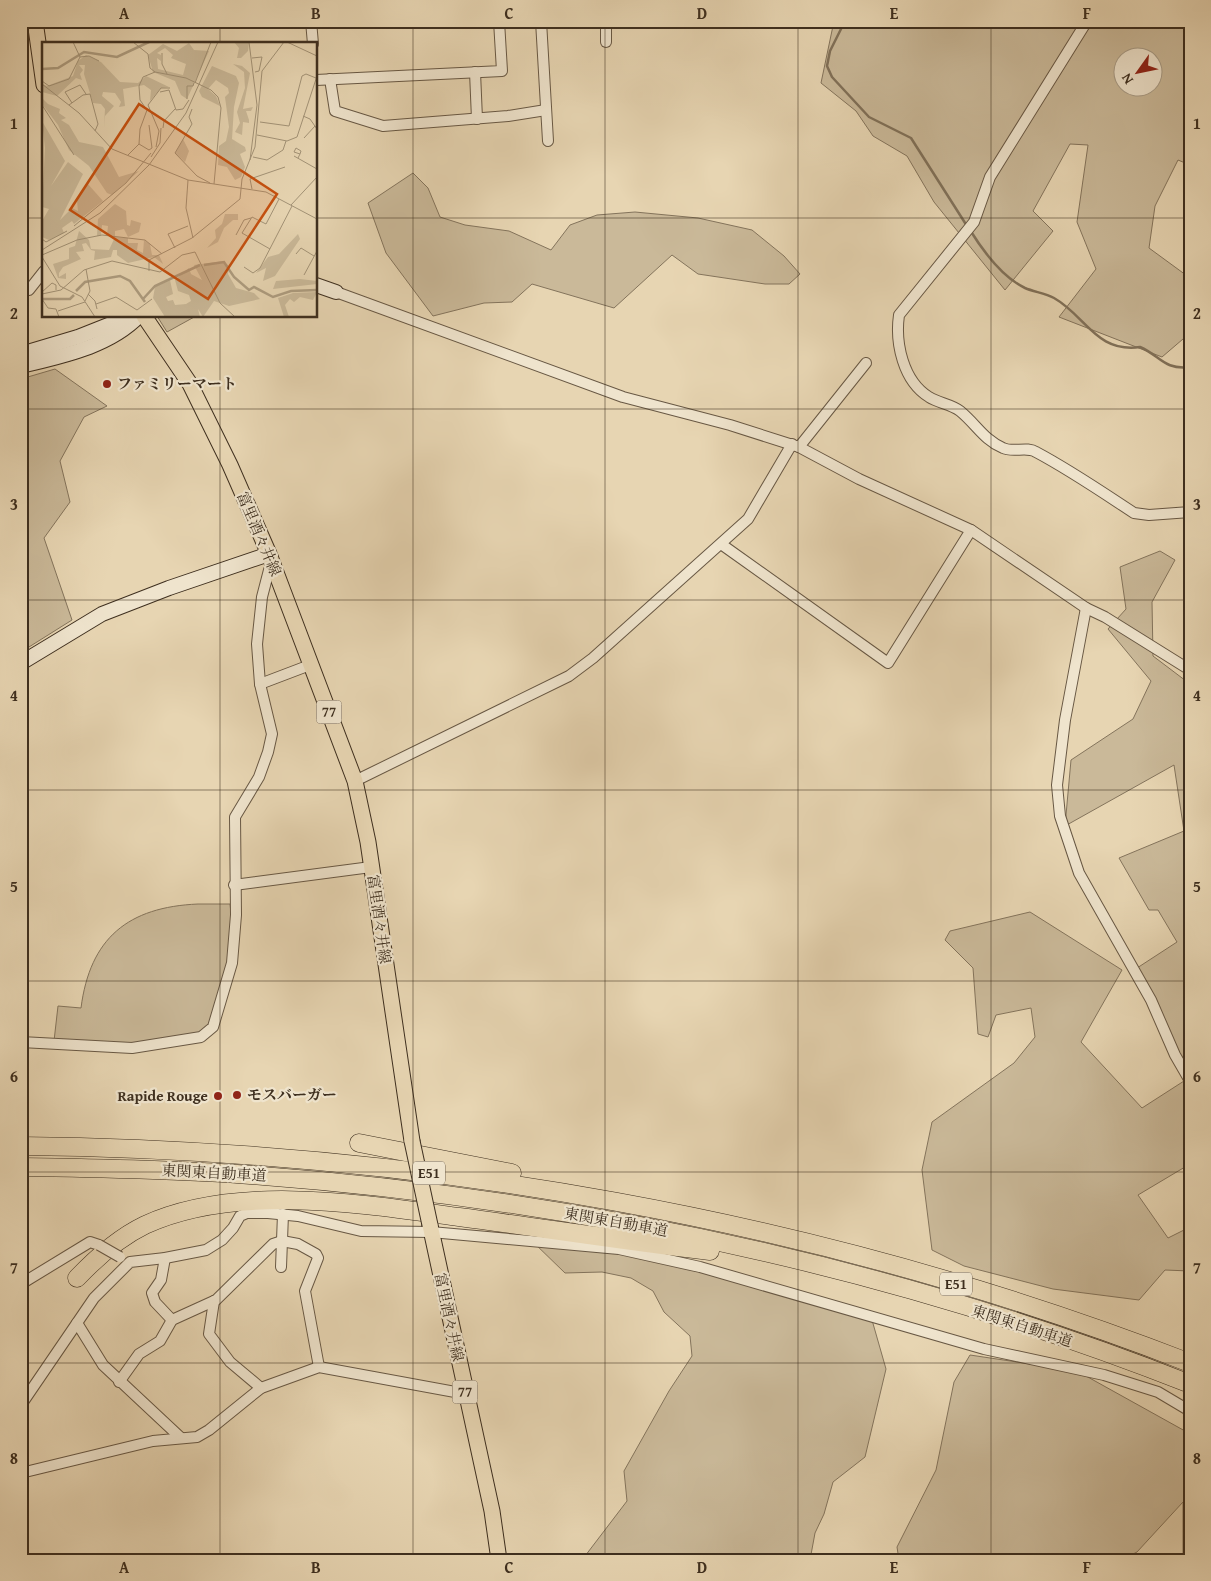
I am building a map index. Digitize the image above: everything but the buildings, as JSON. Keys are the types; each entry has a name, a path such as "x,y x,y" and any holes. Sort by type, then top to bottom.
{"highway":[{"path":"358,1142 542,1179 615,1200"},
{"name":"東関東自動車道","path":"21,1146 122,1147 236,1153 437,1174 615,1200 680,1212 830,1248 1080,1322 1190,1363"},
{"name":"東関東自動車道","path":"21,1167 124,1168 237,1174 438,1194 612,1220 802,1262 1003,1318 1190,1384"},
{"path":"77,1278 120,1239 155,1222 205,1207 293,1200 378,1207 802,1262"}],"main road":[{"path":"35,21 42,71"},
{"name":"富里酒々井線","path":"145,318 190,384 208,417 271,560 356,781 371,866 412,1141 492,1511 499,1560"}],"street":[{"path":"311,21 313,42"},
{"path":"318,80 502,71 499,21"},
{"path":"541,21 548,141"},
{"path":"606,21 606,42"},
{"path":"1087,21 990,177 974,222 899,315 897,332 900,355 914,382 928,397 957,409 977,425 987,441 1005,450 1034,450 1134,513 1149,515 1190,512"},
{"path":"475,72 476,119"},
{"path":"330,79 335,111 384,126 476,119 546,110"},
{"path":"21,290 29,290 42,274"},
{"path":"318,286 623,397 730,425 795,446 852,476 971,530 1086,608 1105,617 1190,670"},
{"path":"21,354 78,337 126,318"},
{"path":"21,366 67,355 111,337 125,330 137,318"},
{"path":"356,781 569,676 593,658 748,519 795,446 866,363"},
{"path":"721,544 888,663 971,530"},
{"path":"21,663 102,614 169,588 271,560"},
{"path":"21,1042 132,1048 201,1037 214,1027 232,963 236,915 234,885 236,817 259,777 272,734 260,684 258,620 271,560"},
{"path":"1086,608 1065,720 1057,785 1060,816 1079,874 1151,1000 1175,1055 1190,1081"},
{"path":"260,684 310,665"},
{"path":"234,885 371,866"},
{"path":"21,1405 101,1289 130,1262 165,1258 206,1250 222,1240 233,1228 240,1216 247,1213 283,1214 361,1231 431,1229 619,1250 700,1267 984,1350 1104,1375 1158,1392 1190,1411"},
{"path":"281,1267 283,1214"},
{"path":"119,1382 139,1354 160,1341 172,1320 214,1301 227,1291 261,1253 282,1240 298,1244 316,1254 318,1258 305,1291 318,1367"},
{"path":"21,1284 90,1242 99,1244 130,1262"},
{"path":"165,1258 162,1280 152,1293 155,1302 172,1320"},
{"path":"214,1301 209,1334 230,1362 261,1388"},
{"path":"77,1323 103,1365 181,1438"},
{"path":"21,1473 153,1441 197,1437 209,1430 261,1388 318,1367 466,1394"}],"shaded area":[{"path":"834,21 1190,21 1190,165 1178,160 1155,206 1149,248 1190,278 1190,333 1162,357 1059,317 1096,269 1077,222 1088,145 1070,144 1033,211 1053,231 1005,290 934,202 907,156 873,136 856,111 821,83"},
{"path":"413,173 428,188 440,217 465,225 509,231 551,250 570,225 597,215 635,212 698,218 752,230 784,256 800,274 789,284 765,284 698,274 672,255 614,308 532,284 512,302 484,303 433,316 386,253 368,203"},
{"path":"158,318 192,318 167,332"},
{"path":"55,369 107,406 84,417 60,461 70,502 44,538 72,620 21,652 21,379"},
{"path":"1160,551 1175,560 1152,602 1153,656 1190,684 1190,1069 1180,1061 1134,970 1177,942 1158,910 1149,910 1119,858 1184,831 1174,765 1065,826 1071,760 1133,719 1151,681 1108,629 1126,609 1120,567"},
{"path":"230,904 231,937 226,969 206,1031 132,1046 54,1041 58,1006 81,1008 93,963 104,945 117,931 133,920 151,912 173,906"},
{"path":"1030,912 1122,970 1081,1042 1142,1108 1184,1081 1190,1092 1190,1164 1138,1195 1168,1238 1190,1227 1190,1271 1165,1270 1139,1300 1053,1289 964,1266 932,1250 922,1170 932,1122 1014,1063 1035,1037 1031,1008 996,1015 988,1037 978,1034 973,968 945,940 950,931"},
{"path":"560,1222 604,1230 675,1256 795,1292 872,1320 886,1369 865,1457 833,1482 824,1514 815,1533 810,1560 582,1560 627,1501 624,1471 669,1391 692,1356 690,1336 664,1312 653,1291 631,1278 602,1272 565,1273 531,1240 539,1225"},
{"path":"970,1355 1077,1371 1185,1431 1190,1457 1190,1560 1183,1560 1183,1502 1137,1552 1121,1560 899,1560 897,1547 936,1470 954,1382"}],"waterway":[{"path":"845,21 830,51 827,66 832,77 869,117 911,138 967,226"},
{"path":"970,230 987,255 1009,277 1025,288 1054,298 1102,339 1125,347 1140,347 1163,362 1174,366 1190,367"}],"place":[{"name":"ファミリーマート","path":"107,384"},
{"name":"モスバーガー","path":"237,1095"},
{"name":"Rapide Rouge","path":"218,1096"}]}
